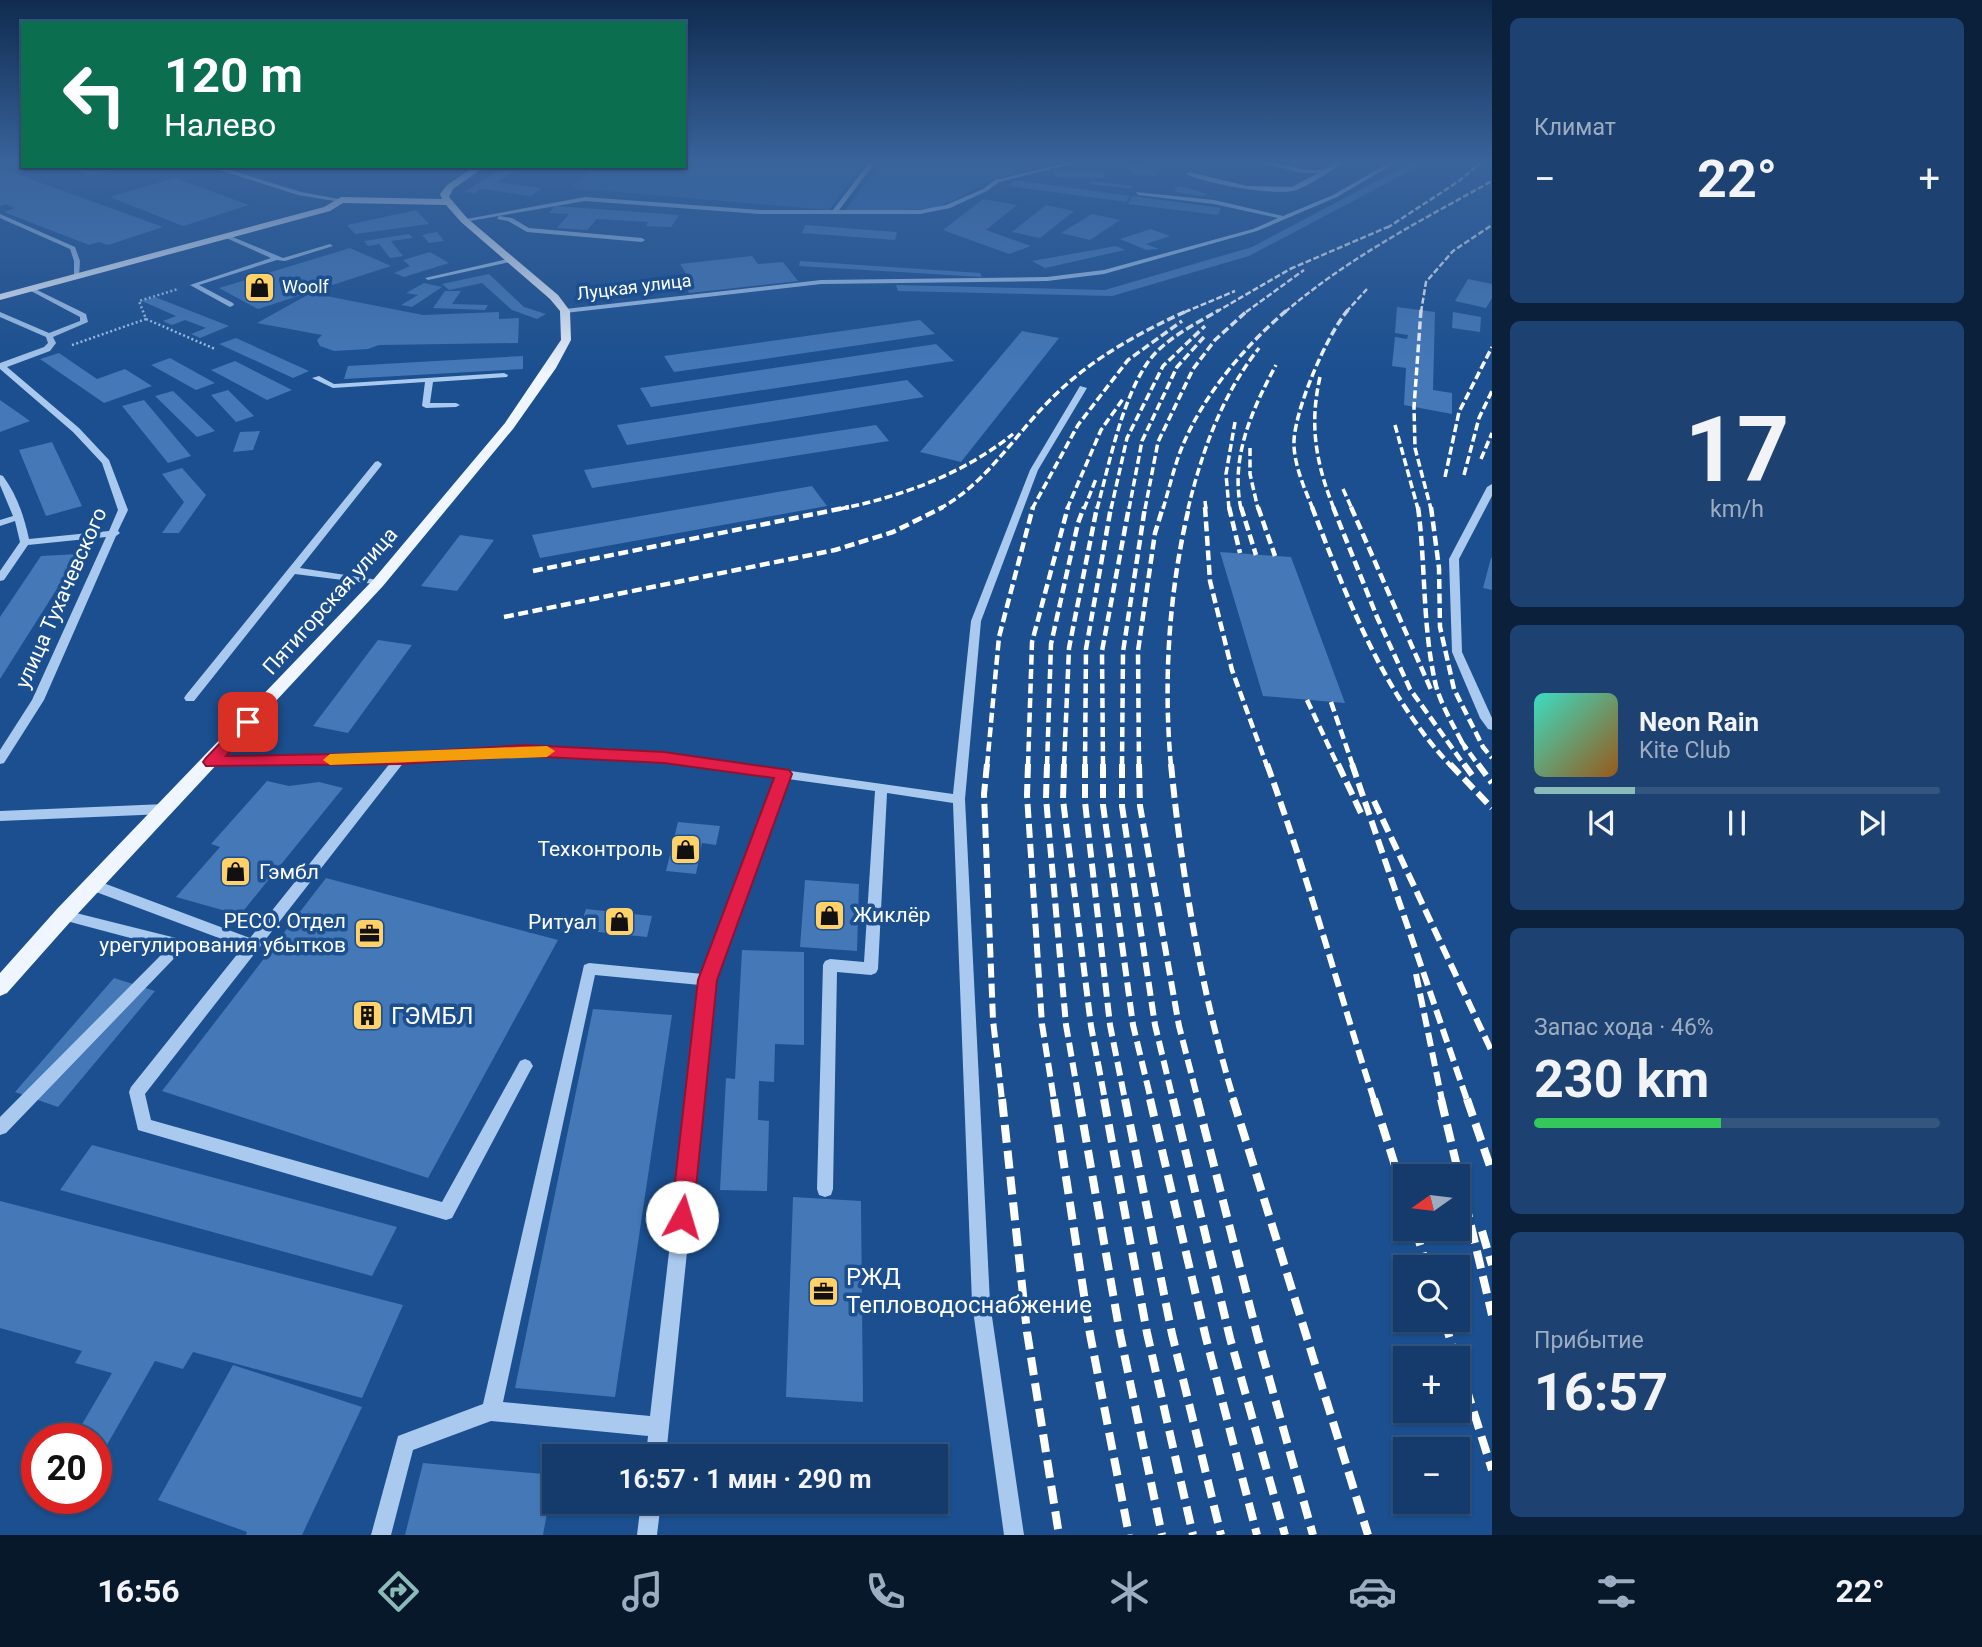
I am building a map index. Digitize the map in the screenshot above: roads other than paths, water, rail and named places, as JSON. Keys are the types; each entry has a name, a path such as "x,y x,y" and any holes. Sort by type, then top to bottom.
{"main road":[{"path":"0,297 242,232"},
{"path":"478,232 554,297 565,311"},
{"name":"Пятигорская улица","path":"0,988 64,915 378,583 509,426 550,368 566,340 565,311"}],"street":[{"path":"36,232 73,248 77,261 77,276"},
{"path":"546,232 642,240"},
{"name":"Луцкая улица","path":"565,311 821,282 1069,278 1104,272 1247,232"},
{"path":"226,236 283,260 330,246"},
{"path":"230,305 193,285 277,258"},
{"path":"428,278 512,260"},
{"path":"31,289 83,316 83,322 49,336"},
{"path":"0,314 49,336 52,343 43,351 1,366"},
{"name":"улица Тухачевского","path":"0,760 38,700 123,510 106,462 76,430 1,366"},
{"path":"316,378 333,386 504,375"},
{"path":"429,380 426,406 456,405"},
{"path":"1014,1535 981,1303 959,799 976,621 1034,470 1083,388"},
{"path":"190,698 378,464"},
{"path":"0,578 25,542 19,517 2,484"},
{"path":"1492,486 1454,559 1457,652 1492,726"},
{"path":"0,523 19,517"},
{"path":"25,542 115,533"},
{"path":"0,565 12,561"},
{"path":"292,570 378,583"},
{"path":"211,762 401,758 525,751 613,753 959,799"},
{"path":"401,758 137,1092 144,1125 446,1212 525,1066"},
{"path":"657,1444 708,980 784,774"},
{"path":"825,1189 830,965 871,969 881,788"},
{"path":"0,816 165,809"},
{"path":"93,885 253,945"},
{"path":"0,1128 180,944 64,915"},
{"path":"491,1410 589,969 708,980"},
{"path":"381,1535 405,1443 491,1410 659,1427"},
{"path":"647,1535 650,1514"}],"railway":[{"path":"1216,312 1290,269 1377,232"},
{"path":"1285,312 1334,274 1402,232"},
{"path":"1421,312 1426,282 1453,251 1482,232"},
{"path":"1246,312 1304,270"},
{"path":"1346,312 1367,289"},
{"path":"1185,312 1235,291"},
{"path":"939,509 971,487 1050,400 1081,372 1133,338 1189,310"},
{"path":"1097,509 1129,397 1146,365 1170,341 1219,310"},
{"path":"1145,509 1158,442 1193,369 1215,340 1248,310"},
{"path":"1163,509 1182,447 1202,408 1227,372 1287,310"},
{"path":"1313,509 1296,462 1295,432 1312,375 1330,337 1348,310"},
{"path":"1421,310 1414,407 1415,448 1431,509"},
{"path":"1033,507 1078,425 1128,360 1182,321"},
{"path":"1111,509 1127,438 1163,366 1205,326"},
{"path":"1129,509 1142,441 1177,367 1204,337"},
{"path":"1445,477 1459,412 1492,347"},
{"path":"1188,509 1215,424 1234,385 1259,348"},
{"path":"1241,509 1238,471 1245,434 1276,365"},
{"path":"1320,377 1315,412 1316,444 1334,509"},
{"path":"1464,475 1479,418 1492,391"},
{"path":"1067,509 1101,430 1123,399"},
{"path":"1229,509 1226,474 1235,422"},
{"path":"1395,425 1418,509"},
{"path":"1481,459 1492,433"},
{"path":"843,508 931,482 974,461 1013,434"},
{"path":"1250,448 1250,474 1258,509"},
{"path":"1084,509 1096,479"},
{"path":"1343,489 1352,509"},
{"path":"1205,501 1206,509"},
{"path":"843,508 849,507"},
{"path":"939,509 943,507"},
{"path":"987,766 999,637 1033,507"},
{"path":"1028,766 1032,642 1068,507"},
{"path":"1047,766 1051,644 1084,507"},
{"path":"1064,766 1069,648 1097,507"},
{"path":"1085,766 1086,649 1111,507"},
{"path":"1103,766 1102,651 1129,507"},
{"path":"1122,766 1123,652 1145,507"},
{"path":"1139,766 1138,651 1155,533 1163,507"},
{"path":"1171,766 1168,668 1172,603 1189,507"},
{"path":"1205,507 1210,581 1232,670 1267,766"},
{"path":"1229,507 1240,553"},
{"path":"1241,507 1256,555"},
{"path":"1258,507 1275,556"},
{"path":"1312,507 1353,610 1386,676 1427,738 1451,766"},
{"path":"1333,507 1377,617 1410,689 1465,766"},
{"path":"1351,507 1432,692"},
{"path":"1418,507 1426,619 1436,686 1463,743"},
{"path":"1431,507 1439,568 1440,627 1454,689 1483,747 1492,758"},
{"path":"533,571 843,508"},
{"path":"504,617 835,550 893,532 939,509"},
{"path":"1307,700 1338,766"},
{"path":"1331,702 1353,766"},
{"path":"1463,743 1479,766"},
{"path":"1463,743 1466,750"},
{"path":"987,764 984,794 993,1020 1002,1100"},
{"path":"1028,764 1027,795 1042,1024 1054,1100"},
{"path":"1047,764 1046,798 1066,1025 1079,1100"},
{"path":"1064,764 1063,800 1091,1026 1105,1100"},
{"path":"1139,764 1140,806 1179,1026 1198,1100"},
{"path":"1171,764 1194,934 1234,1100"},
{"path":"1267,764 1374,1100"},
{"path":"1338,764 1361,813"},
{"path":"1352,764 1467,1100"},
{"path":"1450,764 1492,808"},
{"path":"1464,764 1472,775"},
{"path":"1478,764 1492,783"},
{"path":"1085,766 1085,802 1110,1025 1125,1100"},
{"path":"1103,766 1103,805 1133,1025 1151,1100"},
{"path":"1122,766 1122,806 1155,1025 1173,1100"},
{"path":"1374,801 1492,1052"},
{"path":"1416,974 1442,1100"},
{"path":"1002,1099 1027,1332 1059,1535"},
{"path":"1054,1099 1090,1334 1129,1535"},
{"path":"1079,1099 1120,1334 1162,1535"},
{"path":"1104,1099 1147,1333 1193,1535"},
{"path":"1125,1099 1172,1334 1221,1535"},
{"path":"1150,1099 1206,1338 1257,1535"},
{"path":"1173,1099 1230,1338 1285,1535"},
{"path":"1197,1099 1258,1338 1313,1535"},
{"path":"1233,1099 1368,1535"},
{"path":"1374,1099 1395,1164"},
{"path":"1441,1099 1492,1315"},
{"path":"1467,1099 1492,1172"},
{"path":"1482,1231 1492,1265"},
{"path":"1419,1241 1423,1255"},
{"path":"1448,1332 1452,1346"},
{"path":"1470,1400 1492,1470"}],"place":[{"name":"Woolf","path":"259,287"},
{"name":"Техконтроль","path":"686,849"},
{"name":"Гэмбл","path":"236,872"},
{"name":"Жиклёр","path":"830,915"},
{"name":"Ритуал","path":"620,922"},
{"name":"РЕСО. Отдел урегулирования убытков","path":"369,933"},
{"name":"ГЭМБЛ","path":"368,1016"},
{"name":"РЖД Тепловодоснабжение","path":"823,1291"}]}
